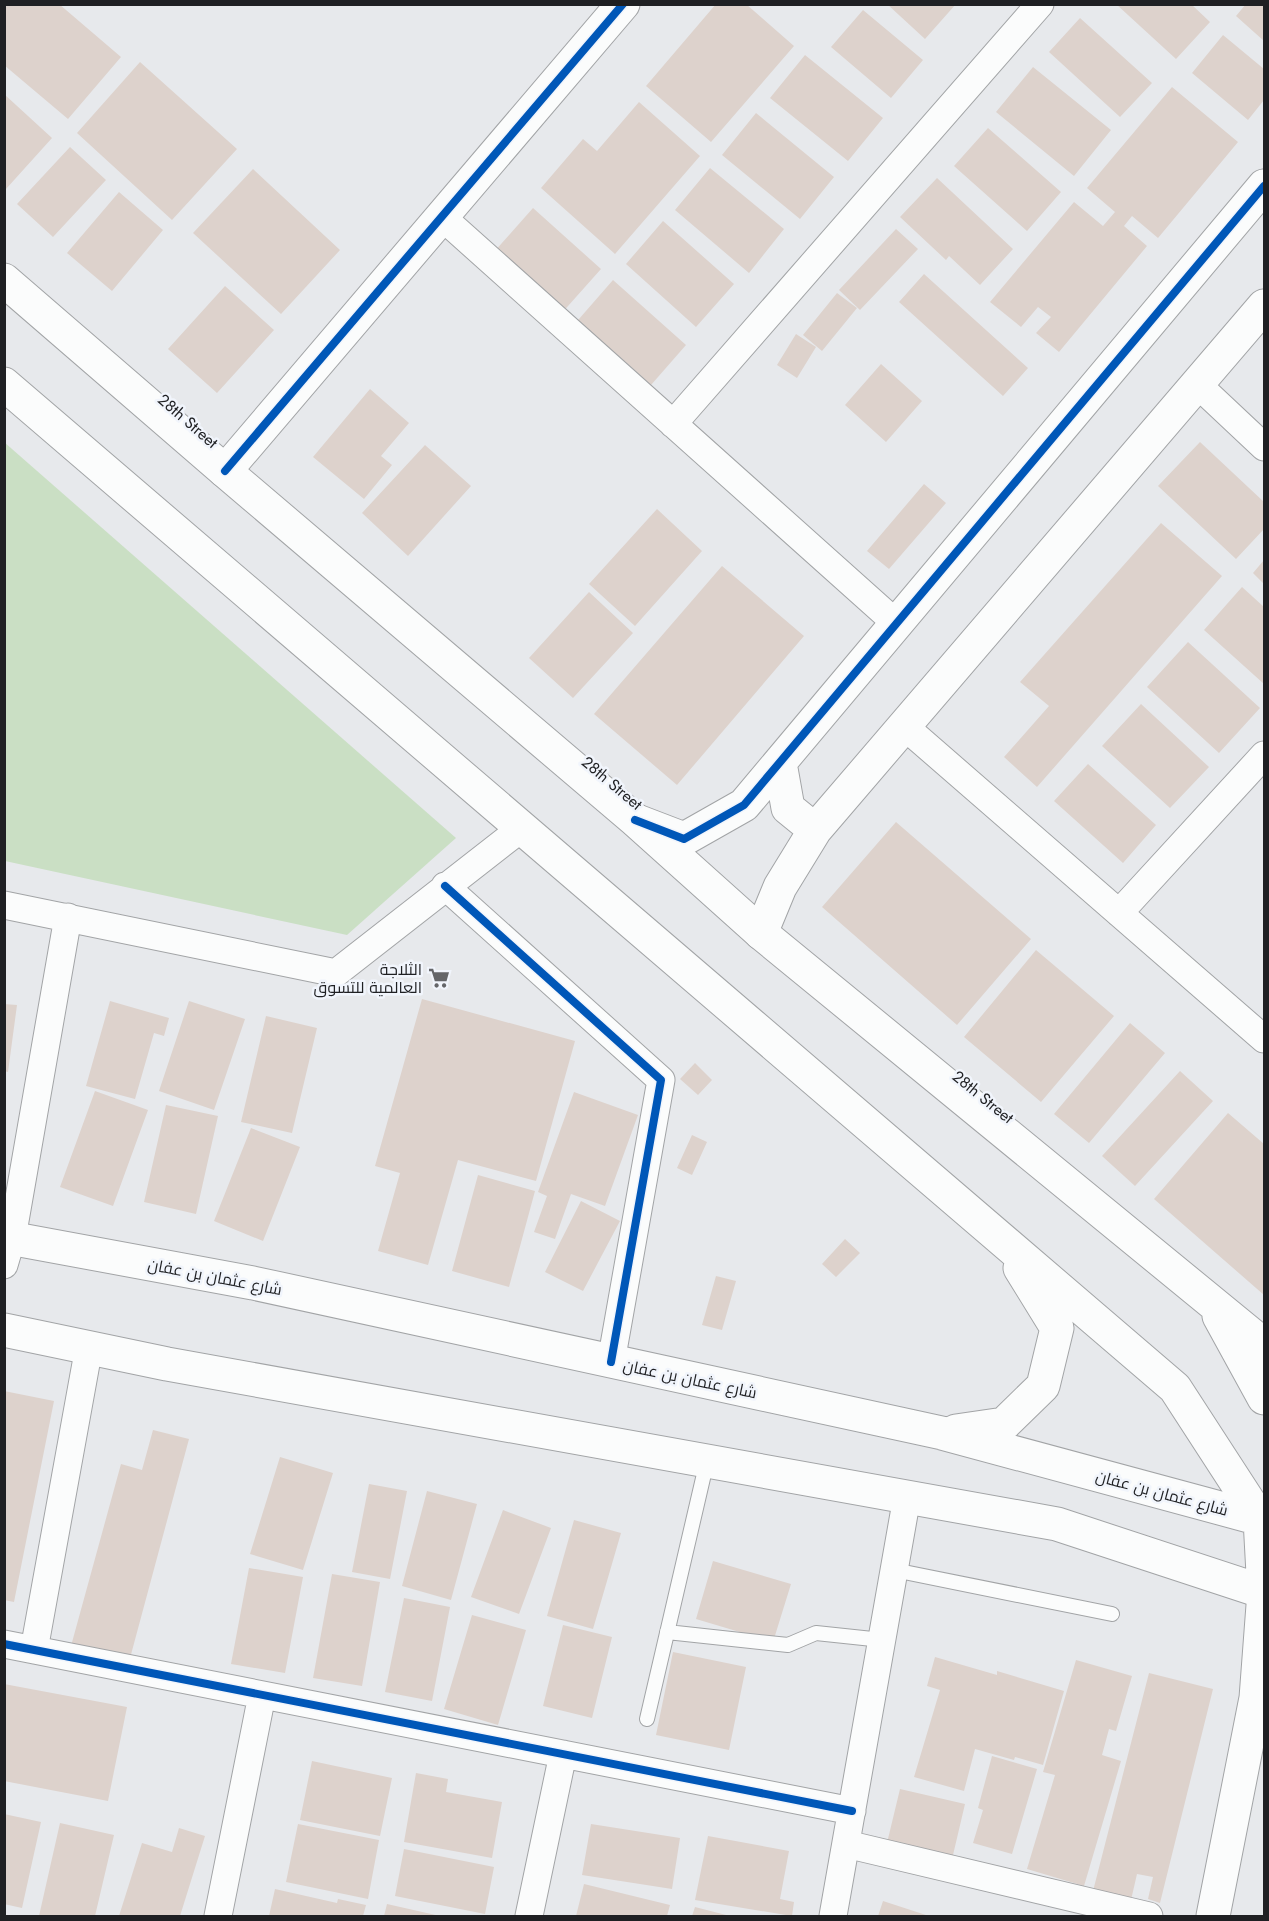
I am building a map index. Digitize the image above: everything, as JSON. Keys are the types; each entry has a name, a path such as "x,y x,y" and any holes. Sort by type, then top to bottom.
{"main road":[{"path":"225,471 623,4"},
{"path":"636,820 684,839 744,805 1264,186"},
{"name":"28th Street","path":"4,280 636,820 761,933 1264,1345"},
{"path":"761,933 780,887 815,830 1264,306"},
{"path":"4,384 1175,1388 1262,1520 1264,1592 1256,1698 1214,1917"},
{"path":"780,763 788,808 815,830"},
{"path":"942,1433 1004,1424 1043,1386 1057,1328 1003,1241"},
{"name":"شارع عثمان بن عفان","path":"7,1247 253,1283 942,1433 1262,1520"},
{"path":"1208,1298 1264,1398"},
{"path":"4,1330 166,1364 1057,1524 1264,1592"}],"street":[{"path":"673,424 1040,4"},
{"path":"442,217 897,624"},
{"path":"1197,384 1264,447"},
{"path":"904,726 1264,1039"},
{"path":"1119,913 1264,754"},
{"path":"4,904 336,973 523,827"},
{"path":"446,886 661,1080 611,1362"},
{"path":"7,1247 68,917"},
{"path":"34,1650 89,1347"},
{"path":"833,1917 907,1497"},
{"path":"4,1644 852,1811"},
{"path":"218,1917 262,1695"},
{"path":"529,1917 563,1754"},
{"path":"846,1844 1149,1917"}],"lane":[{"path":"647,1719 707,1461"},
{"path":"894,1570 1112,1614"},
{"path":"667,1632 788,1645 816,1633 882,1640"}],"green space":[{"path":"4,442 456,838 347,935 5,861"}],"building":[{"path":"4,4 59,4 121,57 68,119 4,65"},
{"path":"716,4 746,4 794,46 711,142 646,86"},
{"path":"887,4 956,4 925,39"},
{"path":"1116,4 1191,4 1210,22 1176,59"},
{"path":"1246,4 1264,4 1264,41 1236,16"},
{"path":"863,10 923,60 891,98 831,47"},
{"path":"1080,18 1152,83 1120,117 1049,52"},
{"path":"1223,35 1264,69 1264,100 1248,120 1192,73"},
{"path":"805,55 883,118 848,161 770,98"},
{"path":"140,62 237,149 172,220 77,133"},
{"path":"1033,67 1111,130 1074,176 996,112"},
{"path":"1172,87 1238,142 1158,238 1132,216 1124,226 1147,246 1059,352 1036,333 1051,317 1038,307 1021,327 990,302 1074,202 1103,226 1115,212 1087,188"},
{"path":"4,94 52,138 6,189 4,188"},
{"path":"639,102 700,156 615,254 541,188 583,139 597,151"},
{"path":"756,113 834,177 800,219 722,155"},
{"path":"988,128 1061,192 1027,231 954,166"},
{"path":"70,147 106,180 53,237 17,204"},
{"path":"710,168 784,229 749,273 675,210"},
{"path":"253,169 340,250 281,314 193,233"},
{"path":"937,178 1013,249 980,285 949,256 946,260 900,217"},
{"path":"119,192 163,230 112,291 67,253"},
{"path":"533,208 601,269 560,315 493,253"},
{"path":"663,221 734,284 696,327 626,264"},
{"path":"896,229 918,249 860,310 839,290"},
{"path":"924,274 1028,368 1003,396 899,302"},
{"path":"613,280 686,345 651,385 623,360 617,366 572,327"},
{"path":"225,286 274,330 217,393 168,349"},
{"path":"837,293 857,308 822,351 803,335"},
{"path":"796,334 816,347 797,378 777,365"},
{"path":"881,364 922,401 886,442 845,405"},
{"path":"370,389 409,423 381,456 392,465 364,499 313,457"},
{"path":"1200,442 1264,502 1264,529 1236,559 1158,486"},
{"path":"425,445 471,486 408,556 362,513"},
{"path":"924,484 946,503 889,569 867,551"},
{"path":"657,509 702,551 635,626 589,584"},
{"path":"1161,523 1222,576 1037,787 1004,757 1049,706 1020,682"},
{"path":"1264,560 1264,584 1253,573"},
{"path":"722,566 804,636 677,785 594,714"},
{"path":"1242,587 1264,607 1264,684 1204,630"},
{"path":"589,592 633,633 573,698 529,658"},
{"path":"1188,642 1260,708 1219,753 1147,687"},
{"path":"1141,704 1209,767 1170,808 1102,746"},
{"path":"1088,764 1156,825 1123,863 1054,801"},
{"path":"896,822 1031,939 957,1025 822,907"},
{"path":"1036,950 1114,1016 1041,1102 964,1037"},
{"path":"422,999 575,1041 536,1181 458,1160 428,1265 378,1251 400,1173 375,1166"},
{"path":"110,1001 169,1018 164,1036 154,1033 135,1099 86,1086"},
{"path":"189,1001 245,1019 214,1110 159,1091"},
{"path":"4,1004 17,1005 8,1072 4,1071"},
{"path":"266,1016 317,1028 292,1133 241,1122"},
{"path":"1130,1023 1165,1053 1089,1143 1054,1114"},
{"path":"695,1063 712,1080 698,1095 680,1079"},
{"path":"1180,1071 1213,1101 1135,1186 1102,1156"},
{"path":"95,1091 148,1110 113,1206 60,1187"},
{"path":"574,1092 638,1115 605,1206 571,1194 555,1239 534,1232 547,1196 538,1192"},
{"path":"166,1105 218,1116 196,1214 144,1202"},
{"path":"1228,1113 1264,1144 1264,1295 1154,1199"},
{"path":"251,1128 300,1147 263,1241 214,1221"},
{"path":"692,1135 707,1142 692,1175 677,1168"},
{"path":"478,1175 535,1191 509,1287 452,1271"},
{"path":"581,1201 620,1221 583,1291 545,1272"},
{"path":"845,1239 860,1253 836,1277 822,1264"},
{"path":"716,1276 736,1281 722,1330 702,1325"},
{"path":"4,1391 54,1401 14,1602 4,1600"},
{"path":"153,1430 189,1439 129,1662 71,1646 121,1464 142,1470"},
{"path":"280,1457 333,1473 303,1570 250,1554"},
{"path":"369,1484 407,1491 390,1579 352,1572"},
{"path":"427,1491 477,1504 451,1600 402,1586"},
{"path":"503,1510 551,1528 519,1614 471,1597"},
{"path":"574,1520 621,1533 593,1629 547,1616"},
{"path":"713,1561 791,1584 773,1642 696,1619"},
{"path":"249,1568 303,1577 285,1673 231,1664"},
{"path":"332,1574 380,1582 362,1686 313,1678"},
{"path":"404,1598 450,1607 432,1701 385,1692"},
{"path":"472,1615 526,1630 498,1725 444,1709"},
{"path":"563,1625 612,1637 592,1718 543,1706"},
{"path":"673,1652 746,1667 729,1750 656,1735"},
{"path":"935,1657 997,1675 997,1671 1064,1691 1043,1765 975,1749 964,1791 914,1777 940,1690 927,1686"},
{"path":"1076,1660 1132,1676 1116,1731 1109,1729 1102,1755 1121,1761 1084,1886 1027,1869 1055,1775 1043,1772"},
{"path":"1149,1673 1213,1689 1160,1903 1148,1899 1153,1877 1137,1874 1131,1900 1093,1891"},
{"path":"4,1684 127,1707 108,1801 4,1781"},
{"path":"992,1756 1037,1769 1012,1854 973,1843 983,1810 978,1808"},
{"path":"312,1761 392,1778 380,1836 300,1820"},
{"path":"416,1773 448,1779 446,1792 502,1802 492,1858 404,1842"},
{"path":"900,1789 965,1804 953,1855 929,1850 927,1853 887,1843"},
{"path":"4,1814 41,1822 22,1908 4,1904"},
{"path":"60,1823 114,1835 95,1916 39,1916"},
{"path":"298,1824 379,1840 368,1899 286,1882"},
{"path":"591,1824 680,1838 672,1889 582,1875"},
{"path":"179,1828 205,1836 180,1916 119,1916 142,1843 172,1852"},
{"path":"708,1836 789,1851 780,1899 794,1902 792,1916 695,1900"},
{"path":"404,1849 494,1867 485,1914 395,1896"},
{"path":"584,1884 670,1905 667,1916 576,1916"},
{"path":"275,1889 337,1903 338,1899 366,1905 363,1916 269,1916"},
{"path":"883,1901 929,1916 878,1916"},
{"path":"387,1904 440,1916 384,1916"},
{"path":"695,1907 730,1916 692,1916"}],"cycle path":[{"path":"225,471 623,4"},
{"path":"635,820 684,839 744,805 1264,186"},
{"path":"445,886 661,1080 611,1362"},
{"path":"4,1644 852,1811"}],"place":[{"name":"الثلاجة العالمية للتسوق","path":"439,978"}]}
